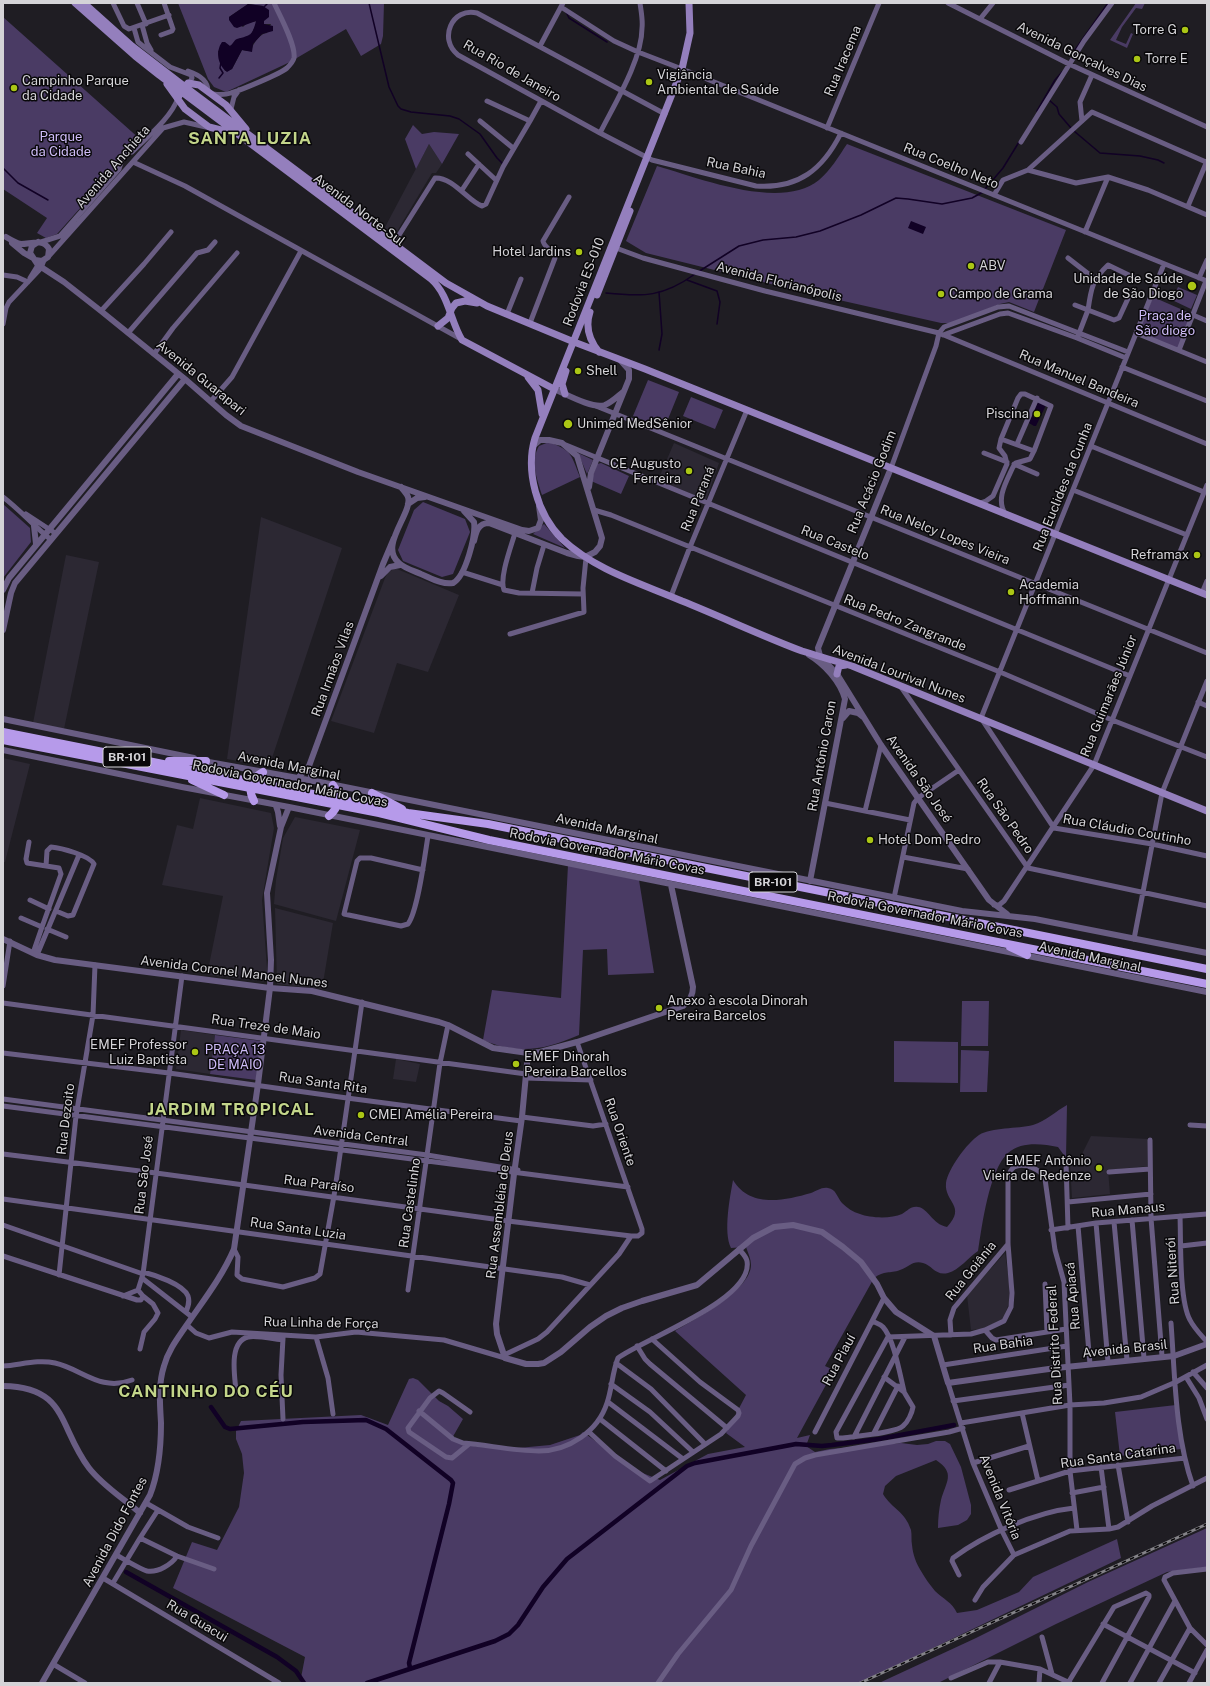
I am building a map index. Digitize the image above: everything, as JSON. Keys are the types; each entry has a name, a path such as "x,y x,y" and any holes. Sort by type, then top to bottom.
{"main road":[{"name":"Avenida Norte-Sul","path":"75,3 135,56 185,86 239,134 431,279 441,291 462,340"},
{"name":"Avenida Norte-Sul","path":"84,3 135,44 161,72"},
{"name":"Rodovia ES-010","path":"586,557 561,538 547,520 539,503 533,479 532,447 542,417 574,342 600,272 650,159 665,114 684,70 690,33 689,3"},
{"name":"Rodovia ES-010","path":"599,352 591,340 588,328 588,319 684,70 694,36 694,3"},
{"path":"153,54 154,64"},
{"path":"161,72 185,86 210,92 231,109 251,136"},
{"path":"161,72 185,109 209,127 239,134"},
{"path":"178,98 185,86"},
{"path":"218,130 228,123 232,116 231,109"},
{"name":"Avenida Norte-Sul","path":"228,123 251,136 446,283 487,306 574,342"},
{"path":"438,326 448,318 450,311 456,303 462,301 487,306"},
{"path":"462,340 554,389"},
{"path":"574,342 891,468 1054,537 1205,594"},
{"path":"565,394 562,384 571,358 570,352"},
{"path":"524,372 538,390 543,411 542,417"},
{"name":"Avenida Lourival Nunes","path":"586,557 597,566 802,651 852,666 1207,810"},
{"path":"836,674 837,669 840,666 852,666"},
{"name":"Rodovia Governador Mário Covas","path":"3,732 338,802 497,842 1207,984"},
{"name":"Rodovia Governador Mário Covas","path":"3,740 181,774 251,784"},
{"path":"146,761 206,761"},
{"path":"254,801 250,793 251,784 256,776 263,772"},
{"path":"181,774 224,795"},
{"path":"329,816 338,802 337,790 333,785"},
{"path":"372,793 408,813"},
{"name":"Rodovia Governador Mário Covas","path":"338,802 488,824 1207,969"},
{"path":"998,942 1026,955"}],"street":[{"path":"113,3 124,26 129,29 169,15"},
{"path":"137,3 144,24 145,38 153,54"},
{"path":"161,36 173,30 164,3"},
{"path":"135,44 153,54 170,67 194,73 201,77 207,84 210,92 223,95 239,90 286,69 291,64 294,58 292,46 274,3"},
{"path":"600,134 622,90 638,52 642,28 640,3"},
{"name":"Rua Iracema","path":"827,128 879,3"},
{"name":"Avenida Gonçalves Dias","path":"948,3 1069,64 1207,127"},
{"path":"980,19 992,3"},
{"path":"1021,142 1069,64 1112,3"},
{"path":"540,46 562,5"},
{"name":"Rua Coelho Neto","path":"562,5 601,34 638,52 1207,281"},
{"name":"Rua Rio de Janeiro","path":"650,159 600,134 458,55 450,46 448,34 453,21 460,16 471,12 540,46 665,114"},
{"path":"134,28 135,44"},
{"path":"135,44 145,38"},
{"path":"184,71 192,76 185,86"},
{"path":"1082,121 1080,102 1092,75"},
{"path":"231,109 234,97 239,90"},
{"name":"Avenida Anchieta","path":"39,242 60,236 119,169 124,153 132,152 168,115 178,98"},
{"path":"486,101 530,121"},
{"path":"394,243 433,179 439,178 462,190 478,205 482,206 486,204 496,180 513,148 541,101"},
{"path":"994,195 1003,180 1028,170 1092,112 1207,162 1188,206"},
{"path":"480,121 513,148"},
{"name":"Avenida Anchieta","path":"46,259 163,128 184,122 209,127"},
{"name":"Rua Bahia","path":"650,159 756,186 767,187 786,185 810,174 820,165 831,152 841,133"},
{"path":"132,152 132,161"},
{"path":"468,154 496,180"},
{"path":"122,162 125,164 132,161 185,186 462,340"},
{"path":"462,190 479,164"},
{"path":"1028,170 1076,183 1108,177 1148,190 1207,214"},
{"path":"1085,232 1108,177"},
{"path":"530,323 555,258 554,253 544,244 543,241 569,197"},
{"path":"100,311 144,264 171,232"},
{"name":"Avenida Guarapari","path":"4,236 21,244 39,242"},
{"name":"Avenida Guarapari","path":"4,236 185,379 226,416 250,430 358,472 429,497"},
{"path":"3,324 5,308 29,280 36,262 31,248 33,245 39,242 48,246 49,252 46,259 47,267 51,273"},
{"path":"128,333 197,252 208,250 216,242"},
{"name":"Avenida Florianópolis","path":"616,248 643,258 765,291 941,334"},
{"path":"211,401 232,377 301,251"},
{"path":"154,354 173,328 237,253"},
{"path":"1068,258 1095,279"},
{"path":"36,262 46,259"},
{"path":"1200,278 1207,260"},
{"name":"Rua Euclides da Cunha","path":"981,718 1164,264"},
{"path":"1078,336 1088,310 1091,291 1095,279 1108,265 1137,279"},
{"path":"3,275 29,280"},
{"path":"507,314 521,279"},
{"path":"1179,350 1207,281"},
{"path":"1075,305 1117,320 1120,318 1131,292"},
{"path":"941,334 944,327 978,316 998,307 1009,306 1126,358"},
{"path":"941,334 1000,314 1008,313 1128,352"},
{"path":"1193,315 1207,321"},
{"path":"978,316 980,321"},
{"path":"1136,333 1207,362"},
{"name":"Rua Acácio Godim","path":"818,648 891,468 941,334"},
{"name":"Rua Manuel Bandeira","path":"941,334 1207,444"},
{"path":"589,490 591,473 616,413 628,379 629,370 626,364 618,359"},
{"path":"1122,367 1207,401"},
{"path":"3,590 9,578 36,544 178,374"},
{"path":"3,630 12,587 55,533 185,379"},
{"path":"554,389 586,402 604,405 613,400 625,389"},
{"path":"974,502 986,501 992,496 1007,462 1005,456 999,448 1002,438 1018,398 1021,394 1025,394 1050,404 1051,408 1030,459 1014,464"},
{"path":"1018,444 1037,398"},
{"name":"Rua Nelcy Lopes Vieira","path":"586,402 616,413 725,460 871,516 1207,653"},
{"name":"Rua Paraná","path":"671,596 725,460 747,410"},
{"path":"1002,438 1034,451"},
{"name":"Rua Castelo","path":"532,447 538,441 543,439 562,443 1130,676"},
{"path":"400,486 408,496 408,504 394,538 392,554 400,565 448,584 456,581 462,572 477,530 485,523 567,553 586,557 598,550 602,538 589,490 577,456 562,443"},
{"path":"1091,446 1206,489"},
{"path":"984,453 1007,462"},
{"path":"1014,464 1037,474"},
{"path":"1007,516 1002,509 1001,498 1014,464"},
{"name":"Rua Guimarães Júnior","path":"1004,901 1028,868 1094,765 1206,489"},
{"path":"1074,490 1187,535"},
{"path":"3,496 22,512 55,533"},
{"path":"408,504 417,498 429,497 516,528 529,531 538,528 540,525 541,520 539,503"},
{"path":"461,508 474,522 474,541"},
{"name":"Rua Pedro Zangrande","path":"594,510 611,515 1000,672 1112,720 1207,757"},
{"path":"22,512 34,526 50,540"},
{"path":"34,526 36,544"},
{"path":"515,534 506,566 503,585 503,588 506,591 583,594"},
{"name":"Rua Irmãos Vilas","path":"298,778 309,766 394,538"},
{"path":"532,592 544,545"},
{"path":"510,634 584,612 583,594 586,557"},
{"path":"378,579 387,568 400,565"},
{"path":"462,572 503,585"},
{"path":"1205,594 1207,581"},
{"name":"Avenida São José","path":"818,648 820,656 836,674 867,721 880,745 989,900 1010,915"},
{"name":"Rua Antônio Caron","path":"802,651 814,658 824,667 843,691 845,699 843,718 810,881"},
{"path":"1134,939 1162,792 1207,681"},
{"name":"Rua São Pedro","path":"901,686 1028,868 1207,906"},
{"path":"1198,702 1207,706"},
{"path":"843,718 846,712 851,712 858,713 867,721"},
{"name":"Rua Cláudio Coutinho","path":"981,718 1054,828 1152,844 1207,856"},
{"name":"Avenida Marginal","path":"3,719 962,912 1010,915 1207,953"},
{"path":"865,811 880,745"},
{"name":"Avenida Marginal","path":"3,750 1207,992"},
{"path":"309,766 312,781"},
{"path":"894,898 914,803 918,798 960,770"},
{"path":"825,803 910,820"},
{"name":"Avenida Dido Fontes","path":"276,806 281,827"},
{"name":"Avenida Dido Fontes","path":"42,1683 146,1503 156,1480 159,1464 159,1400 163,1368 171,1350 223,1272 234,1249 251,1136 270,988 271,960 268,893 281,827 289,807"},
{"path":"423,870 371,858 360,858 357,862 344,914 401,926 408,924 412,917 423,870 428,836"},
{"path":"29,842 26,862 28,864 59,868 61,874 42,927 35,954"},
{"path":"46,866 48,851 51,847 79,855 89,859 94,864 71,916 56,911"},
{"path":"35,954 56,911 79,855"},
{"path":"903,857 968,869"},
{"name":"Avenida Coronel Manoel Nunes","path":"3,938 35,954 55,960 270,988 312,991 362,1002 448,1025 493,1048 528,1053 540,1052 577,1042 683,1006 691,998 693,992 692,980 671,885"},
{"path":"30,900 49,909"},
{"path":"994,905 1004,901"},
{"path":"1004,901 1004,912"},
{"path":"21,918 42,927"},
{"path":"47,929 66,937"},
{"path":"3,986 5,957 10,941"},
{"name":"Rua Dezoito","path":"59,1275 76,1116 93,1015 95,965"},
{"name":"Rua São José","path":"138,1290 143,1274 182,976"},
{"path":"234,1249 238,1254 237,1275 240,1279 283,1286 318,1276 321,1270 334,1196 362,1002"},
{"name":"Rua Treze de Maio","path":"3,1003 176,1025 440,1062 526,1076 591,1080"},
{"name":"Rua Castelinho","path":"408,1290 440,1062 448,1025"},
{"name":"Rua Oriente","path":"577,1042 642,1229 641,1235 631,1236"},
{"name":"Rua Santa Rita","path":"3,1053 258,1084 347,1098 434,1109 593,1126 606,1124"},
{"name":"Rua Assembléia de Deus","path":"504,1356 496,1329 514,1171 522,1119 528,1053"},
{"name":"Avenida Central","path":"3,1099 341,1148 427,1162 514,1171"},
{"name":"Avenida Central","path":"3,1106 76,1116 162,1123"},
{"path":"1190,1125 1207,1126"},
{"path":"1150,1140 1151,1218 1162,1356"},
{"name":"Avenida Central","path":"341,1148 427,1155 524,1173 628,1187"},
{"name":"Rua Paraíso","path":"3,1154 156,1172 508,1221 631,1236"},
{"path":"1066,1162 1068,1228"},
{"name":"Rua Distrito Federal","path":"888,1337 971,1334 985,1330 1004,1321 1010,1307 1012,1293 1008,1244 1008,1178 1014,1167 1019,1166 1036,1168 1043,1174 1054,1250 1064,1282 1070,1405 1070,1471 1077,1530"},
{"path":"1109,1172 1150,1169"},
{"path":"1068,1202 1151,1194"},
{"name":"Rua Santa Luzia","path":"3,1199 562,1277 590,1285"},
{"name":"Rua Manaus","path":"1052,1230 1096,1223 1207,1214"},
{"name":"Rua Niterói","path":"1180,1216 1184,1294 1188,1315 1190,1322 1207,1343"},
{"path":"1132,1220 1144,1358"},
{"path":"1114,1222 1127,1360"},
{"path":"1096,1223 1108,1362"},
{"path":"504,1356 526,1364 538,1364 544,1362 561,1352 590,1327 606,1316 629,1306 697,1285 739,1248 753,1238 774,1227 793,1224 822,1232 844,1247 861,1262 877,1284 884,1298 899,1314 934,1336"},
{"path":"3,1225 143,1274 166,1280 185,1291 188,1298 186,1312"},
{"name":"Rua Apiacá","path":"1078,1226 1090,1364"},
{"path":"504,1356 532,1342 547,1332 619,1254 631,1236"},
{"path":"1181,1246 1207,1243"},
{"name":"Rua Goiânia","path":"951,1335 950,1320 954,1308 1008,1244"},
{"path":"419,1412 458,1442 541,1451 550,1450 574,1442 589,1432 600,1419 608,1402 618,1358 637,1346 713,1307 735,1288 741,1280 747,1266 745,1256 739,1248"},
{"path":"3,1256 123,1296 137,1300 141,1300 143,1296"},
{"path":"143,1274 192,1317"},
{"path":"1045,1284 1047,1332"},
{"path":"123,1296 138,1290 153,1304 158,1313 155,1320 144,1332 140,1349"},
{"name":"Rua Piauí","path":"815,1432 884,1298"},
{"path":"872,1321 881,1325 888,1337 895,1356 904,1392"},
{"path":"1171,1323 1185,1458 1193,1486"},
{"name":"Rua Linha de Força","path":"187,1325 196,1333 206,1337 232,1332 283,1338 316,1337 356,1332 444,1340 504,1356"},
{"path":"985,1330 992,1338 996,1340 1066,1329"},
{"name":"Avenida Vitória","path":"934,1336 953,1401 974,1463 1002,1531 1014,1555 1061,1534 1077,1530 1114,1528 1128,1522 1152,1506 1207,1478"},
{"path":"243,1396 236,1391 234,1355 236,1348 248,1337 283,1338 281,1375 284,1419"},
{"path":"316,1337 328,1378 333,1414"},
{"path":"884,1377 904,1392 911,1404 913,1410 903,1426 893,1430 854,1436 839,1438 836,1436 836,1432 888,1337"},
{"path":"854,1436 905,1337"},
{"path":"589,1432 615,1456 648,1480 652,1481 666,1470 721,1434 738,1416 738,1410 700,1382 652,1339"},
{"name":"Avenida Brasil","path":"948,1383 1068,1366 1174,1356 1207,1343"},
{"path":"637,1346 650,1364 727,1428"},
{"name":"Rua Bahia","path":"943,1365 1067,1346"},
{"path":"3,1366 48,1362 61,1365 88,1378 100,1381 123,1383 132,1380"},
{"path":"616,1363 652,1389 705,1444"},
{"path":"658,1683 678,1654 731,1590 755,1539 795,1464 800,1460 815,1455 949,1432 962,1425 1022,1413 1070,1405 1128,1399 1152,1393 1207,1365"},
{"path":"1193,1372 1207,1388"},
{"path":"1186,1377 1199,1398 1207,1419"},
{"path":"611,1384 650,1412 693,1452"},
{"path":"953,1401 1068,1385"},
{"path":"3,1386 22,1387 34,1390 46,1397 55,1405 90,1469 99,1479 140,1513"},
{"path":"874,1433 898,1386"},
{"path":"469,1444 452,1458 446,1457 408,1429 408,1427 430,1398 439,1391 470,1412"},
{"path":"608,1402 683,1459"},
{"path":"1022,1413 1038,1481"},
{"path":"600,1419 666,1470"},
{"path":"974,1463 1029,1446"},
{"name":"Rua Santa Catarina","path":"1009,1490 1070,1471 1185,1458"},
{"path":"1118,1465 1128,1522"},
{"path":"1101,1467 1109,1529"},
{"path":"1072,1493 1104,1487"},
{"path":"146,1503 188,1527 218,1538"},
{"path":"959,1575 952,1558 989,1536 1049,1512 1074,1508"},
{"path":"113,1583 158,1510"},
{"path":"140,1538 177,1556 214,1569"},
{"path":"116,1555 147,1571 166,1566 177,1556"},
{"path":"975,1600 983,1587 1014,1555"},
{"path":"1207,1569 1169,1575 1164,1578 1164,1582 1190,1628 1207,1645"},
{"name":"Rua Guacui","path":"103,1578 279,1683"},
{"path":"951,1678 988,1662 1000,1662 1040,1669 1069,1683 1114,1607 1146,1593 1149,1594 1149,1597 1102,1683"},
{"path":"1130,1683 1175,1601"},
{"path":"1103,1624 1194,1673"},
{"path":"1159,1683 1190,1628"},
{"path":"1042,1637 1052,1674"},
{"path":"1190,1683 1207,1650"},
{"path":"989,1683 1000,1662"},
{"path":"54,1664 85,1683"},
{"path":"1039,1683 1040,1669"}],"shaded area":[{"path":"248,4 263,6 269,10 269,17 264,21 264,24 273,26 273,31 262,34 253,44 252,52 242,50 232,69 227,72 221,66 218,58 220,46 222,42 225,42 230,46 236,40 248,36 252,32 256,21 237,28 234,27 229,20 229,17"},
{"path":"429,144 442,164 436,173 432,173 393,238 383,231"},
{"path":"911,221 926,227 923,234 908,228"},
{"name":"Piscina","path":"1038,402 1046,405 1036,426 1034,426 1029,423"},
{"name":"CE Augusto Ferreira","path":"674,443 719,463 706,500 658,480"},
{"path":"261,517 342,548 269,767 227,759"},
{"path":"66,555 99,562 64,729 33,723"},
{"path":"394,569 459,595 428,672 397,663 374,733 331,721 385,578 388,572"},
{"path":"3,758 30,764 5,862 3,862"},
{"path":"200,798 271,813 274,828 262,900 268,982 207,975 223,896 162,885 177,825 193,829"},
{"path":"295,817 360,830 336,921 274,904 276,880 283,838"},
{"path":"275,908 333,923 322,989 277,984"},
{"name":"EMEF Professor Luiz Baptista","path":"181,1030 215,1035 210,1074 176,1069"},
{"path":"396,1059 420,1064 416,1082 393,1079"},
{"name":"EMEF Antônio Vieira de Redenze","path":"1091,1136 1148,1139 1148,1166 1108,1170 1110,1194 1072,1198 1070,1165 1080,1158"},
{"path":"1005,1253 1009,1281 1009,1303 1003,1320 981,1329 971,1330 967,1295"}],"green space":[{"path":"178,3 384,3 383,36 381,44 361,56 346,29 290,62 226,92 214,87 208,79","holes":["248,4 263,6 264,24 271,24 267,33 257,39 252,50 242,50 232,69 225,71 220,61 218,51 232,45 239,39 251,35 257,22 247,23 243,27 229,17"]},
{"path":"1136,3 1145,3 1142,9 1136,8 1122,27 1116,40 1126,44 1131,33 1133,34 1127,48 1110,40"},
{"name":"Parque da Cidade","path":"3,17 141,140 57,234 46,238 37,233 47,218 3,189"},
{"path":"413,125 422,134 434,132 459,134 442,164 429,144 416,169 405,139"},
{"path":"847,144 1066,230 1034,312 1009,302 1000,304 953,323 941,323 799,291 646,253 626,241 657,166 695,178 740,189 784,193 803,189 819,180 831,168"},
{"path":"1178,287 1197,295 1191,309 1172,300"},
{"name":"Praça de São diogo","path":"1153,297 1192,314 1178,349 1138,333"},
{"path":"648,380 679,392 664,429 633,416"},
{"path":"691,397 723,410 715,429 683,416"},
{"path":"549,442 567,451 573,459 580,477 542,495 535,470 535,458 539,446"},
{"path":"578,453 593,460 587,474"},
{"path":"601,463 629,476 621,494 591,481 597,464"},
{"path":"423,502 465,519 470,532 453,574 442,577 403,561 398,550 414,510"},
{"path":"3,504 30,528 31,542 3,578"},
{"path":"544,524 565,548 533,534"},
{"path":"568,865 639,880 654,973 608,975 607,949 583,950 579,1035 555,1044 531,1049 508,1048 483,1040 492,990 561,998"},
{"path":"962,1001 989,1001 988,1046 961,1046"},
{"name":"PRAÇA 13 DE MAIO","path":"215,1035 261,1041 256,1080 210,1074"},
{"path":"894,1041 958,1042 958,1083 894,1082"},
{"path":"961,1050 989,1051 987,1092 960,1092"},
{"path":"1067,1105 1066,1158 1058,1147 1032,1144 1014,1149 1001,1161 987,1199 978,1251 960,1266 948,1273 944,1274 937,1272 926,1264 916,1262 903,1269 884,1273 874,1278 825,1366 834,1370 797,1438 810,1435 806,1446 815,1452 830,1449 901,1443 917,1445 928,1444 936,1441 945,1441 950,1444 961,1467 971,1505 971,1514 967,1520 958,1525 938,1528 940,1503 947,1483 948,1474 946,1469 936,1460 896,1476 885,1486 883,1494 902,1514 911,1530 914,1556 923,1574 935,1591 950,1603 957,1613 977,1610 1019,1592 1033,1577 1117,1539 1121,1558 860,1683 300,1683 305,1657 173,1588 192,1542 217,1550 239,1507 244,1473 242,1454 236,1439 236,1431 241,1421 361,1415 388,1425 409,1379 413,1378 418,1380 439,1401 448,1406 463,1419 451,1440 478,1447 518,1448 550,1445 580,1435 583,1432 635,1470 660,1480 708,1454 745,1447 726,1433 746,1395 675,1331 732,1294 749,1275 751,1263 746,1247 731,1248 729,1241 727,1224 733,1180 740,1189 748,1195 758,1199 768,1200 789,1198 811,1193 819,1189 828,1188 835,1192 842,1203 848,1208 857,1213 869,1216 892,1217 902,1214 911,1208 918,1207 925,1210 938,1223 947,1227 953,1220 955,1209 948,1195 946,1183 954,1164 969,1144 984,1132 1033,1125"},
{"path":"1176,1405 1181,1449 1120,1456 1115,1412"},
{"path":"1207,1528 1207,1567 1167,1572 1056,1624 938,1683 879,1683 976,1638 1088,1582"}],"waterway":[{"path":"369,3 389,87 398,106 401,109 411,112 450,116 459,119 480,134 503,164"},
{"path":"1072,54 1108,3"},
{"path":"263,8 267,4"},
{"path":"566,12 569,18 607,42"},
{"path":"219,78 223,73 220,68 221,62"},
{"path":"1037,111 1055,80 1062,72"},
{"path":"1049,100 1057,107 1059,114 1071,128"},
{"path":"1074,131 1100,153 1140,156 1164,163"},
{"path":"985,189 1003,168 1019,142"},
{"path":"3,168 18,183 48,200"},
{"path":"698,272 739,246 763,240 796,237 820,231 861,215 896,198 942,204 972,198 983,192"},
{"path":"606,293 631,295 653,294 684,282 695,274"},
{"path":"687,280 717,291 720,302 717,324"},
{"path":"659,292 662,334 659,350"},
{"path":"211,1407 225,1427 230,1429 303,1422 366,1420 386,1429 451,1480 453,1483 449,1504 409,1663 410,1668"},
{"path":"367,1683 495,1641 509,1634 518,1625 543,1587 567,1559 687,1466 695,1463 796,1444 822,1446 832,1445 879,1439 954,1425"},
{"path":"126,1572 277,1657 296,1671 304,1683"}],"railway":[{"path":"860,1683 1207,1524"}],"place":[{"name":"Torre G","path":"1185,30"},
{"name":"Torre E","path":"1137,59"},
{"name":"Vigiância Ambiental de Saúde","path":"649,82"},
{"name":"Campinho Parque da Cidade","path":"14,88"},
{"name":"Hotel Jardins","path":"579,252"},
{"name":"ABV","path":"971,266"},
{"name":"Unidade de Saúde de São Diogo","path":"1192,286"},
{"name":"Campo de Grama","path":"941,294"},
{"name":"Shell","path":"578,371"},
{"name":"Piscina","path":"1037,414"},
{"name":"Unimed MedSênior","path":"568,424"},
{"name":"CE Augusto Ferreira","path":"689,471"},
{"name":"Reframax","path":"1197,555"},
{"name":"Academia Hoffmann","path":"1011,592"},
{"name":"Hotel Dom Pedro","path":"870,840"},
{"name":"Anexo à escola Dinorah Pereira Barcelos","path":"659,1008"},
{"name":"EMEF Professor Luiz Baptista","path":"195,1052"},
{"name":"EMEF Dinorah Pereira Barcellos","path":"516,1064"},
{"name":"CMEI Amélia Pereira","path":"361,1115"},
{"name":"EMEF Antônio Vieira de Redenze","path":"1099,1168"}],"district":[{"name":"SANTA LUZIA","path":"250,139"},
{"name":"JARDIM TROPICAL","path":"231,1110"},
{"name":"CANTINHO DO CÉU","path":"206,1392"}]}
